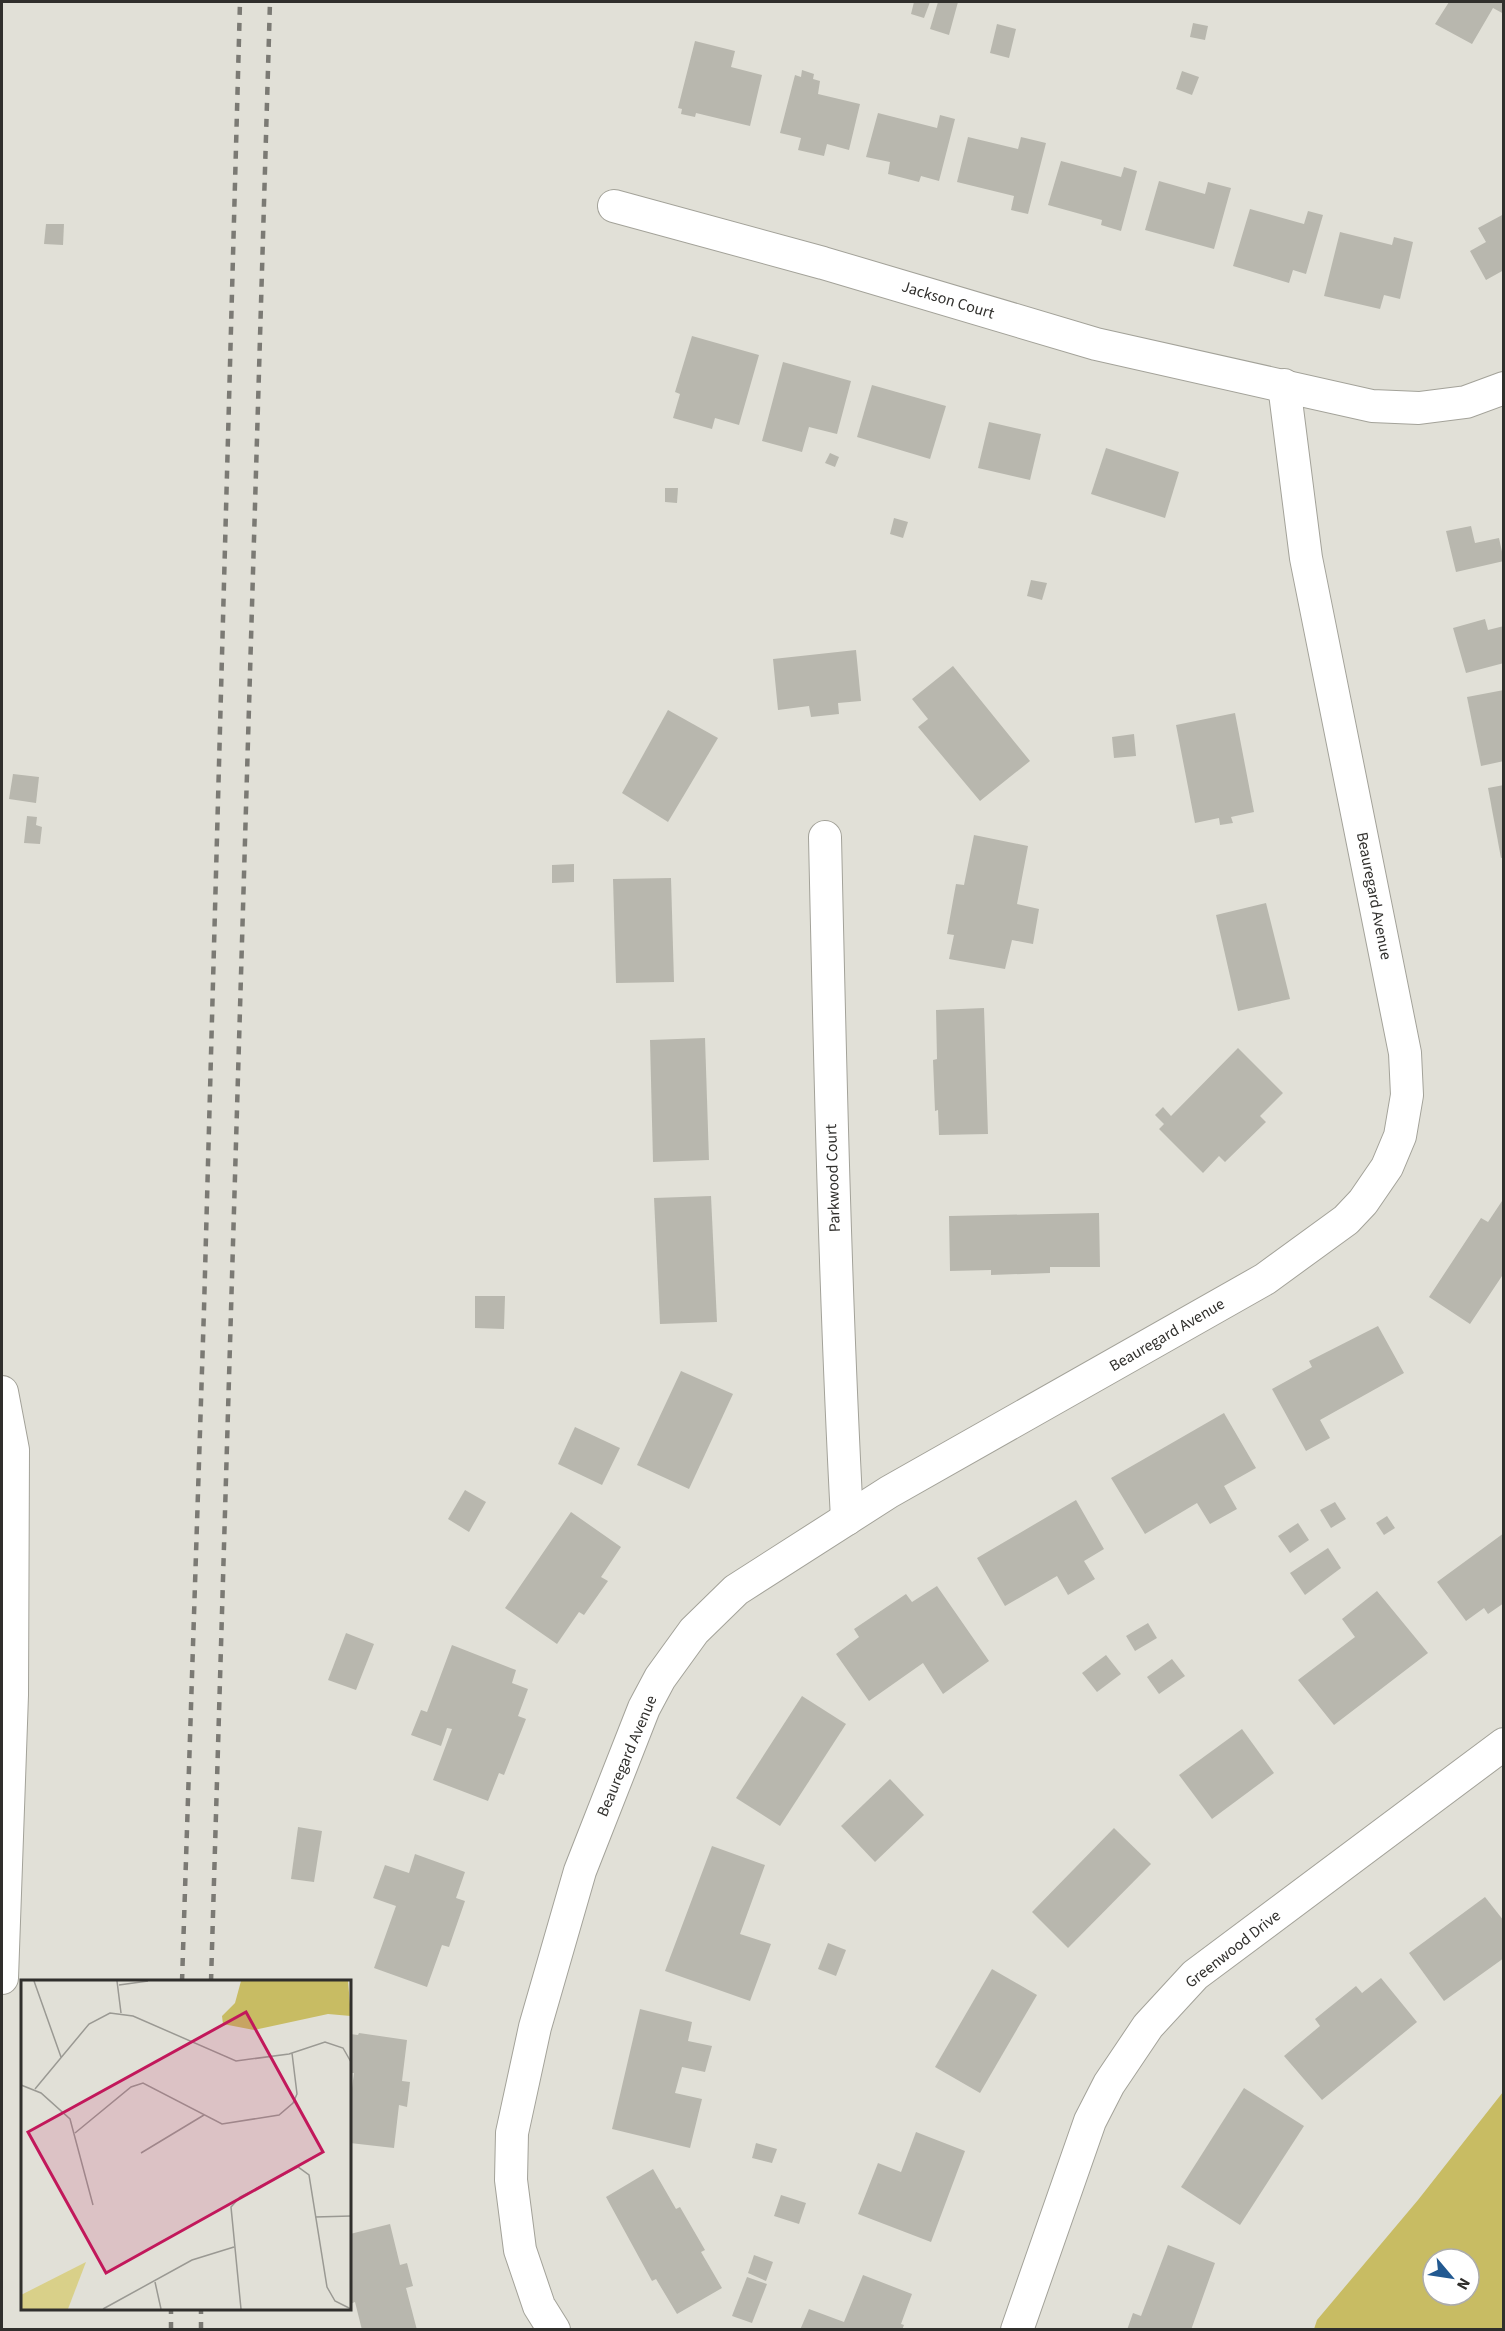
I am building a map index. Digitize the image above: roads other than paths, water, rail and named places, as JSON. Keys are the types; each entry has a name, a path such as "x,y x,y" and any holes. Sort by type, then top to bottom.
{"street":[{"name":"Jackson Court","path":"614,206 823,263 1096,344 1284,385"},
{"path":"1284,385 1372,406 1419,408 1466,402 1503,388"},
{"name":"Beauregard Avenue","path":"554,2330 539,2306 520,2250 511,2180 512,2133 535,2027 580,1871 644,1708 660,1678 694,1631 736,1590 889,1492 1265,1279 1346,1220 1363,1202 1387,1167 1400,1136 1407,1095 1405,1053 1306,558 1284,385"},
{"name":"Parkwood Court","path":"825,837 839,1379 847,1519"},
{"path":"2,1392 13,1450 12,1695 2,1978"},
{"name":"Greenwood Drive","path":"1017,2330 1090,2121 1110,2084 1148,2026 1195,1975 1503,1744"}],"railway":[{"path":"182,1980 204,1309 240,2"},
{"path":"211,1980 270,2"},
{"path":"171,2310 171,2330"},
{"path":"201,2310 201,2330"}]}
